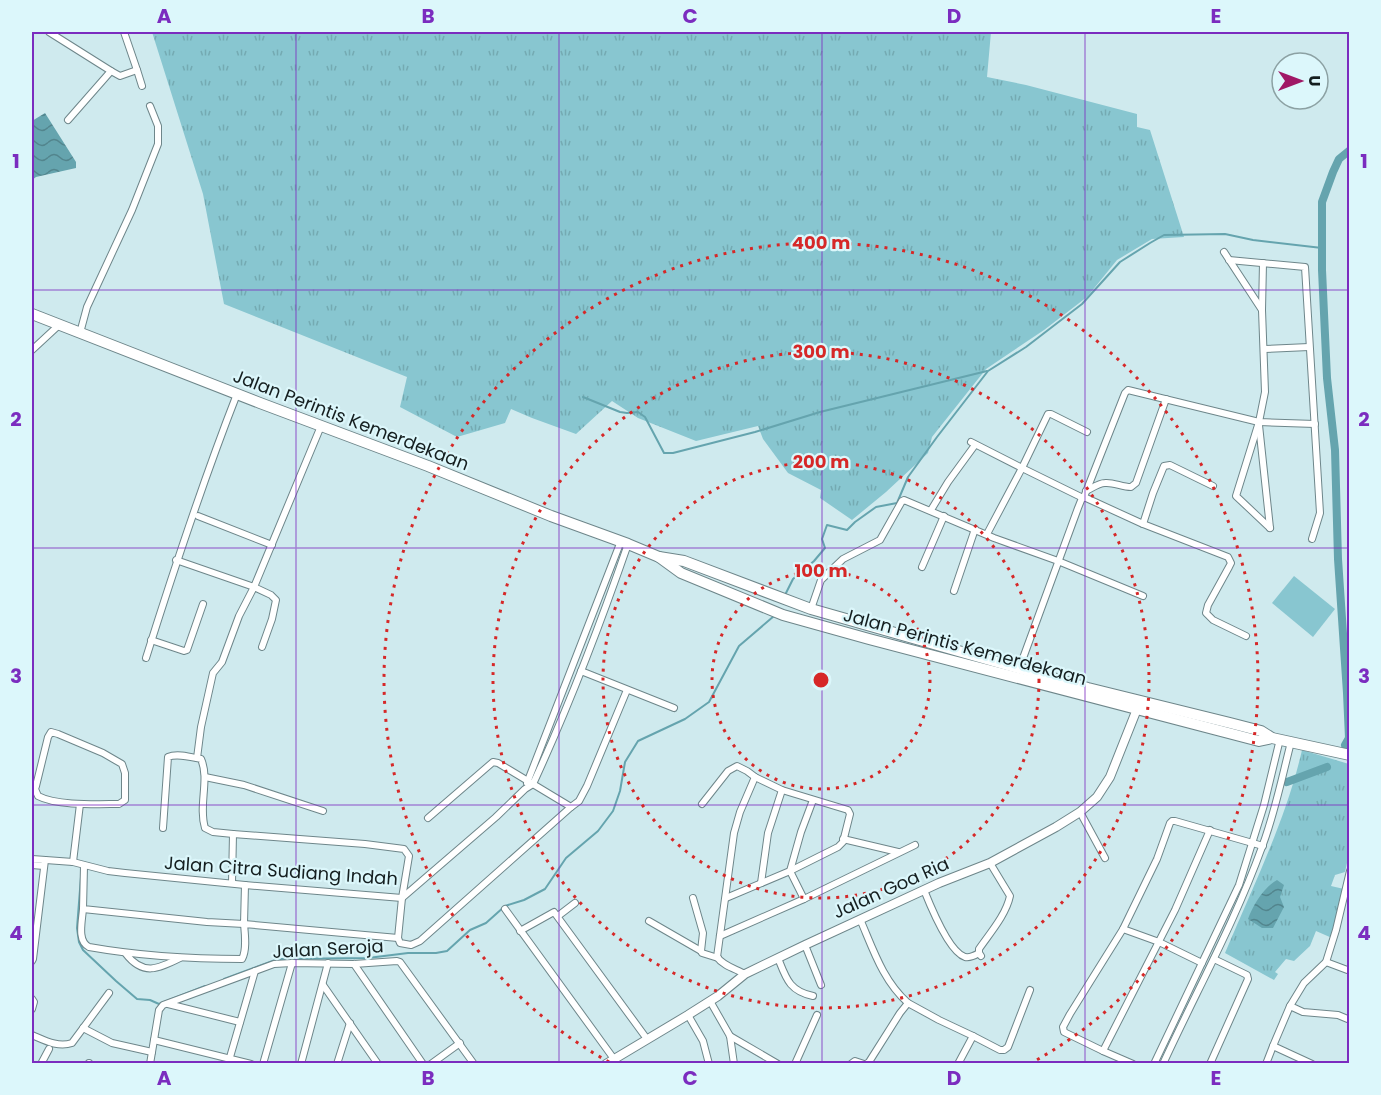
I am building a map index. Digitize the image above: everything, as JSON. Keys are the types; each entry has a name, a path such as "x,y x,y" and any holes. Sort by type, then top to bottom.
{"highway":[{"name":"Jalan Perintis Kemerdekaan","path":"32,314 659,557 684,561 811,609 1139,705"},
{"name":"Jalan Perintis Kemerdekaan","path":"659,557 681,573 783,615 869,639 1139,705 1261,731 1281,740 1350,755"}],"main road":[{"name":"Jalan Goa Ria","path":"610,1061 710,1001 745,974 924,890 990,863 1080,812 1097,797 1110,777 1139,705"}],"street":[{"path":"49,32 120,76 137,70"},
{"path":"124,32 142,86"},
{"path":"68,120 111,71"},
{"path":"80,333 87,307 132,210 158,144 158,126 150,106"},
{"path":"1224,252 1262,310"},
{"path":"1229,260 1305,267 1320,513 1312,539"},
{"path":"1259,422 1270,528 1236,496 1259,422 1265,392 1263,263"},
{"path":"32,350 59,325"},
{"path":"1264,349 1309,347"},
{"path":"1019,669 1058,561 1128,390 1259,422 1315,424"},
{"path":"146,658 211,460 237,394"},
{"path":"1084,495 1099,484 1107,482 1131,487 1136,483 1166,399"},
{"path":"987,534 1048,414 1087,432"},
{"path":"197,758 201,727 213,673 222,662 238,616 254,587 321,426"},
{"path":"931,510 973,444 1143,524 1228,557 1231,563 1206,613 1213,620 1246,636"},
{"path":"1143,524 1164,466 1170,465 1213,486"},
{"path":"811,609 821,580 843,560 880,540 903,500 1143,596"},
{"path":"198,516 272,545"},
{"path":"922,567 944,516"},
{"path":"954,591 975,529"},
{"path":"530,783 563,713 605,610 624,543"},
{"path":"530,783 556,710 624,543"},
{"path":"177,560 254,587 276,600 262,647"},
{"path":"152,640 187,650 203,604"},
{"path":"581,671 674,708"},
{"path":"163,828 168,757 174,755 197,758 202,761 205,777 202,817 205,828 218,833 404,849 409,856 398,938 400,942 411,945 420,941 579,801 627,690"},
{"path":"556,710 563,713"},
{"path":"51,732 103,753 123,765 125,800 122,804 80,804 47,800 36,794 38,776 51,732"},
{"path":"1155,1064 1239,885 1281,740"},
{"path":"1163,1064 1236,913 1263,846 1283,777 1281,740"},
{"path":"428,818 493,762 571,807"},
{"path":"702,804 728,771 737,766 782,790 850,812 841,845 836,849 726,898"},
{"path":"205,777 244,785 323,811"},
{"path":"718,958 734,833 755,777"},
{"name":"Jalan Citra Sudiang Indah","path":"32,859 44,863 72,862 125,873 402,898 496,817 530,783"},
{"path":"761,883 768,833 782,790"},
{"path":"804,899 790,871 813,800"},
{"path":"72,862 80,804"},
{"path":"1080,812 1105,858"},
{"path":"1133,1064 1063,1030 1070,1014 1123,929 1157,859 1171,822 1210,830 1263,846"},
{"path":"1103,1051 1182,896 1210,830"},
{"path":"232,883 233,834"},
{"path":"843,839 898,852"},
{"path":"720,936 804,899 915,845"},
{"path":"32,865 44,863 32,961"},
{"path":"924,890 934,914 955,951 964,957 980,954 979,949 1004,912 1010,898 990,863"},
{"path":"84,866 82,942 89,947 126,954 221,960 244,958 245,885"},
{"path":"1266,1064 1290,1006 1304,983 1326,962 1347,894 1350,871"},
{"path":"693,898 703,933 701,951"},
{"path":"558,916 575,903"},
{"path":"83,909 398,938"},
{"path":"505,909 610,1061"},
{"path":"520,932 552,912 558,916 647,1039"},
{"path":"860,919 880,967 908,1003 1000,1050 1008,1047 1030,990"},
{"path":"649,921 745,974"},
{"path":"1123,929 1159,942 1202,963"},
{"path":"805,945 821,985"},
{"path":"126,954 134,963 152,969 165,966 181,957"},
{"path":"778,958 791,985 802,994 813,996"},
{"path":"1210,1064 1248,979 1247,975 1214,959"},
{"name":"Jalan Seroja","path":"168,1004 274,964 400,962 474,1064"},
{"path":"1326,962 1350,971"},
{"path":"263,1064 292,963"},
{"path":"301,1064 328,963"},
{"path":"354,964 423,1064"},
{"path":"229,1061 255,971"},
{"path":"323,985 378,1064"},
{"path":"32,1035 56,1044 72,1043 109,993"},
{"path":"32,999 34,1002 32,1009"},
{"path":"710,1001 730,1036 734,1064"},
{"path":"851,1064 856,1061 865,1064 869,1062 908,1003"},
{"path":"150,1064 159,1010 163,1005 168,1004 240,1022"},
{"path":"1290,1006 1303,1012 1335,1014 1350,1020"},
{"path":"688,1015 703,1041 709,1064"},
{"path":"795,1064 817,1015"},
{"path":"337,1064 350,1023"},
{"path":"83,1028 112,1043 152,1052"},
{"path":"730,1036 778,1064"},
{"path":"958,1064 973,1036"},
{"path":"154,1040 229,1061 251,1064"},
{"path":"431,1064 460,1043"},
{"path":"1273,1046 1312,1064"},
{"path":"41,1064 49,1049"}],"green space":[{"path":"152,32 848,32 860,34 862,32 991,32 987,77 1137,114 1137,127 1150,130 1184,237 1152,239 1117,260 1087,297 1044,330 986,369 932,437 928,453 852,520 820,498 821,490 788,473 763,439 758,426 696,441 638,418 612,401 576,434 511,409 505,423 457,437 400,407 407,377 224,304 203,194"},
{"path":"1294,576 1335,609 1313,637 1272,603"},
{"path":"1302,750 1349,764 1349,854 1345,872 1335,875 1331,886 1344,889 1332,938 1316,931 1310,946 1294,961 1286,959 1275,972 1278,974 1274,980 1225,953 1278,827"}],"water":[{"path":"45,113 76,162 76,168 36,177 32,180 32,121"},
{"path":"1277,880 1284,885 1280,897 1284,907 1273,928 1262,928 1248,919 1260,897"}],"waterway":[{"path":"1345,745 1349,738 1338,559 1335,450 1327,378 1322,270 1322,202 1339,159 1350,150"},
{"path":"785,595 793,579 825,548 822,539 827,525 847,530 876,507 897,503 908,477 988,371 1026,347 1082,304 1120,262 1164,235 1225,234 1253,240 1322,248"},
{"path":"583,397 620,412 638,412 645,417 664,453 673,453 755,432 820,412 987,371"},
{"path":"224,979 278,959 368,958 447,951 470,930 486,923 505,906 524,900 545,889 566,858 598,831 613,811 620,791 625,762 638,741 685,719 709,702 739,646 774,616"},
{"path":"1287,782 1327,767"},
{"path":"81,877 77,928 79,942 83,950 116,981 137,999 150,1000 159,1004 205,986"}]}
